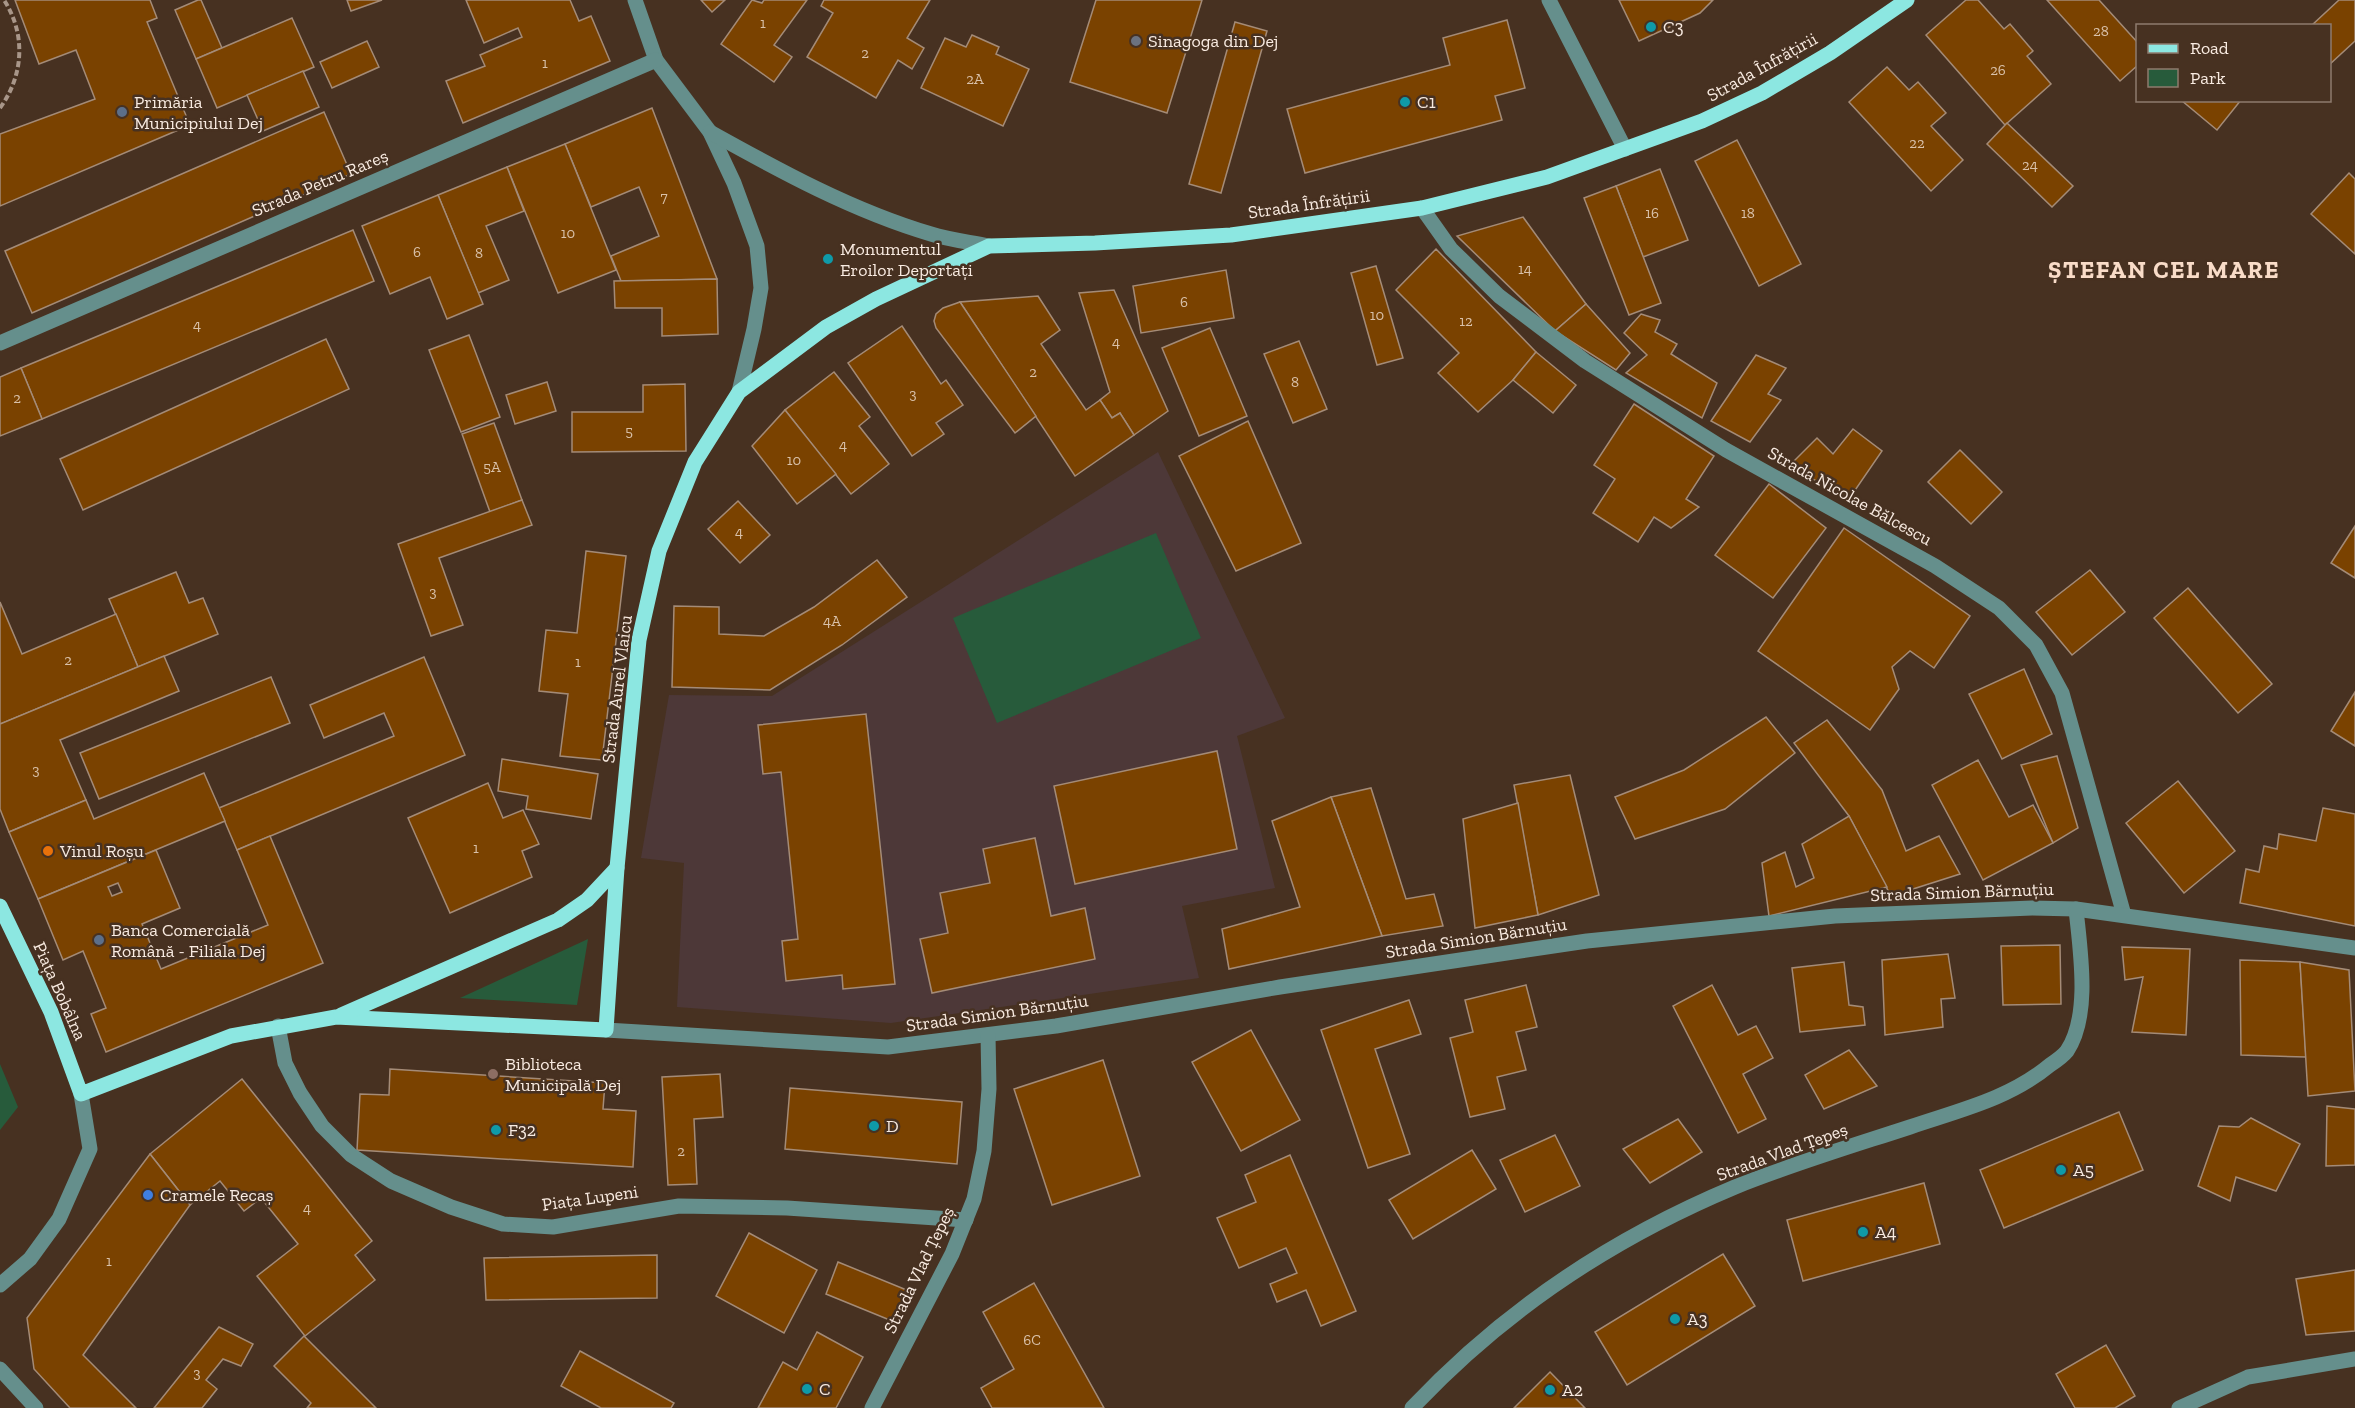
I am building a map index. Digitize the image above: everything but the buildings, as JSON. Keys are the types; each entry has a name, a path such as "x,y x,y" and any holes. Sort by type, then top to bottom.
{"main road":[{"name":"Strada Înfrățirii","path":"989,246 1095,243 1230,235 1422,208 1547,177 1702,122 1762,93 1830,53 1907,0"},
{"path":"739,392 826,327 876,299 989,246"},
{"name":"Strada Aurel Vlaicu","path":"617,868 639,640 659,551 695,462 739,392"},
{"path":"336,1017 414,986 558,920 587,900 617,868"},
{"path":"81,1094 231,1036 336,1017 606,1030 617,868"},
{"name":"Piața Bobâlna","path":"0,906 51,1012 81,1094"}],"street":[{"path":"634,0 656,60 710,132 734,183 757,246 760,288 754,329 739,392"},
{"path":"1549,0 1625,149"},
{"name":"Strada Petru Rareș","path":"0,343 656,60"},
{"path":"710,132 790,176 874,213 932,234 989,246"},
{"name":"Strada Nicolae Bălcescu","path":"1422,208 1451,249 1499,296 1585,362 1726,450 1935,566 2006,615 2036,645 2062,693 2124,915"},
{"name":"Strada Simion Bărnuțiu","path":"606,1030 888,1047 988,1035 1587,941 1835,915 2032,908 2076,909 2355,948"},
{"name":"Strada Vlad Țepeș","path":"1412,1408 1450,1368 1517,1311 1636,1235 1735,1187 1991,1101 2035,1078 2067,1052 2079,1027 2081,955 2076,909"},
{"name":"Piața Lupeni","path":"278,1026 285,1063 300,1093 322,1126 351,1155 391,1181 451,1207 503,1224 553,1227 678,1206 787,1208 966,1220"},
{"name":"Strada Vlad Țepeș","path":"872,1408 952,1254 974,1199 984,1151 989,1089 988,1035"},
{"path":"0,1285 30,1259 59,1219 90,1149 81,1094"},
{"path":"2179,1408 2248,1377 2355,1359"},
{"path":"0,1369 36,1408"}],"path":[{"path":"0,108 13,86 19,65 20,43 15,21 4,0"}],"shaded area":[{"path":"1158,452 1285,718 1237,736 1275,888 1182,906 1199,978 891,1023 677,1007 684,863 641,858 669,695 772,696"}],"green space":[{"path":"1156,533 1201,638 997,723 953,618"},
{"path":"588,939 577,1005 460,998"},
{"path":"0,1064 18,1107 0,1130"}],"place":[{"name":"C3","path":"1651,27"},
{"name":"Sinagoga din Dej","path":"1136,41"},
{"name":"C1","path":"1405,102"},
{"name":"Primăria Municipiului Dej","path":"122,112"},
{"name":"Monumentul Eroilor Deportați","path":"828,259"},
{"name":"Vinul Roșu","path":"48,851"},
{"name":"Banca Comercială Română - Filiala Dej","path":"99,940"},
{"name":"Biblioteca Municipală Dej","path":"493,1074"},
{"name":"D","path":"874,1126"},
{"name":"F32","path":"496,1130"},
{"name":"A5","path":"2061,1170"},
{"name":"Cramele Recaș","path":"148,1195"},
{"name":"A4","path":"1863,1232"},
{"name":"A3","path":"1675,1319"},
{"name":"C","path":"807,1389"},
{"name":"A2","path":"1550,1390"}],"district":[{"name":"ȘTEFAN CEL MARE","path":"2164,270"}]}
